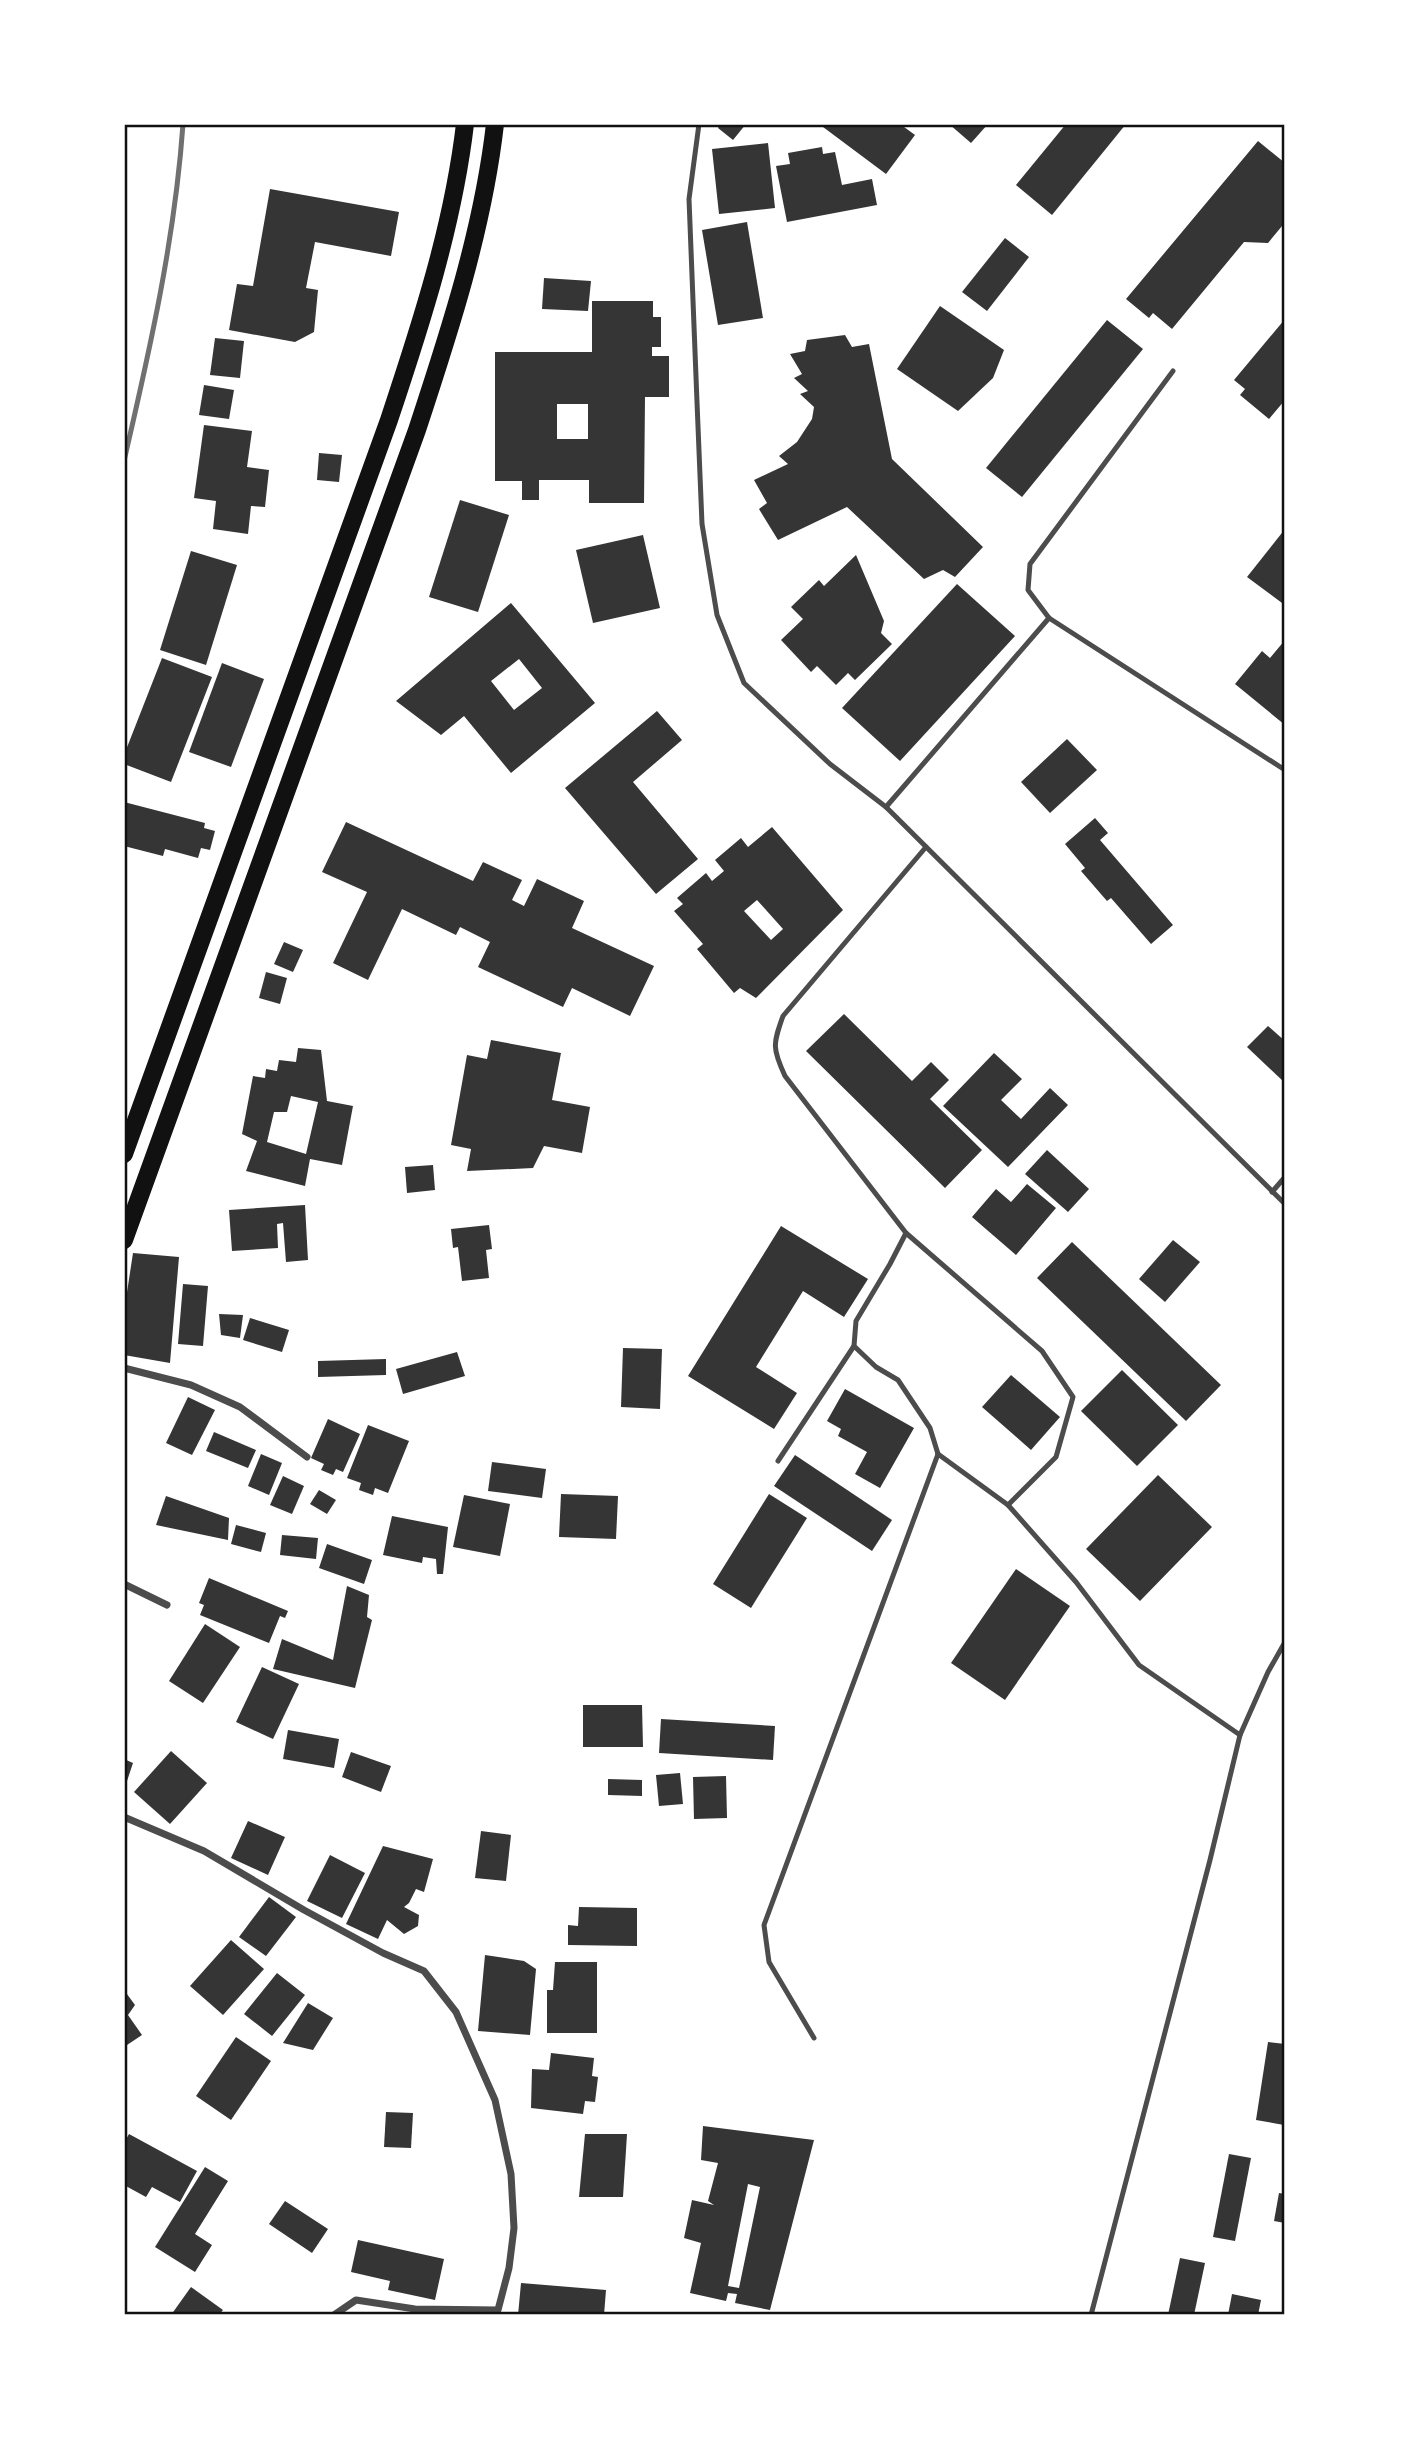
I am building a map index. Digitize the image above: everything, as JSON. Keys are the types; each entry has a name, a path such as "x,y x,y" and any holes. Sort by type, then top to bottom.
{"main road":[{"path":"124,1154 419,328 455,187 465,124"},
{"path":"124,1240 448,337 490,167 495,124"},
{"path":"310,638 339,647"}],"street":[{"path":"124,1368 191,1385 240,1407 307,1457"},
{"path":"124,1584 167,1605"},
{"path":"124,1817 204,1851 304,1910 383,1953 424,1971 456,2012 495,2100 511,2174 514,2228 509,2268 498,2310 415,2309 356,2300 334,2315"}],"lane":[{"path":"698,124 689,199 702,524 717,615 744,683 830,764 886,807 1285,1204"},
{"path":"1173,371 1030,564 1028,590 1049,618 1285,770"},
{"path":"886,807 1049,618"},
{"path":"926,847 783,1016 776,1037 775,1054 785,1076 906,1233 1042,1351 1073,1397 1056,1457 1008,1506"},
{"path":"1272,1192 1285,1177"},
{"path":"778,1461 854,1346 856,1321 906,1233"},
{"path":"814,2038 769,1962 764,1925 937,1454 930,1428 898,1380 876,1367 854,1346"},
{"path":"937,1454 1008,1506 1076,1582 1139,1665 1240,1735"},
{"path":"1091,2315 1240,1735 1268,1672 1285,1642"}],"building":[{"path":"720,124 746,124 733,140 718,128"},
{"path":"819,124 900,124 915,135 886,174"},
{"path":"949,124 988,124 971,143"},
{"path":"1066,124 1126,124 1052,215 1016,185"},
{"path":"1258,141 1285,163 1285,228 1282,226 1268,243 1244,242 1172,329 1153,313 1149,318 1126,299"},
{"path":"768,143 775,208 719,214 712,149"},
{"path":"822,147 823,154 835,152 842,185 872,179 877,205 787,222 776,166 790,164 788,153"},
{"path":"270,189 399,212 391,256 315,242 306,288 318,290 314,332 295,342 229,330 237,284 253,286"},
{"path":"747,222 763,318 718,325 702,230"},
{"path":"1005,238 1029,257 987,311 962,292"},
{"path":"544,278 591,281 588,311 542,309"},
{"path":"592,301 653,301 653,317 661,317 661,347 652,347 652,356 669,356 669,397 645,397 644,503 589,503 589,480 539,480 539,500 522,500 522,481 495,481 495,352 592,352","holes":["557,404 588,404 588,439 557,439"]},
{"path":"940,306 1004,350 993,378 958,411 897,369"},
{"path":"1285,319 1285,400 1269,419 1240,395 1245,389 1234,380"},
{"path":"1107,320 1143,349 1022,497 986,468"},
{"path":"845,335 852,347 869,344 892,459 983,547 955,577 943,570 924,579 847,507 778,540 759,509 767,503 754,480 788,464 779,456 797,442 812,419 814,407 800,394 808,391 794,378 802,374 790,354 805,351 807,340"},
{"path":"215,338 244,341 240,378 210,375"},
{"path":"204,385 234,390 229,419 199,415"},
{"path":"204,425 252,431 247,467 269,470 265,507 251,506 248,534 213,529 216,501 194,498"},
{"path":"319,453 342,455 339,482 317,480"},
{"path":"460,500 509,515 478,612 429,597"},
{"path":"1285,529 1285,600 1282,603 1247,577"},
{"path":"643,535 660,608 593,623 576,550"},
{"path":"191,551 237,565 206,665 160,650"},
{"path":"856,555 884,621 881,633 892,644 855,680 848,673 836,685 817,666 811,672 781,640 803,619 791,607 819,580 824,586"},
{"path":"957,584 1015,636 900,761 842,708"},
{"path":"511,603 595,703 511,773 464,716 441,735 396,701","holes":["519,659 542,688 514,710 491,681"]},
{"path":"1285,640 1285,725 1235,684 1262,651 1270,658"},
{"path":"162,658 212,677 171,782 124,764 124,755"},
{"path":"222,663 264,679 231,767 189,752"},
{"path":"657,711 682,740 633,782 698,859 656,894 565,788"},
{"path":"1067,739 1097,770 1050,813 1021,782"},
{"path":"124,802 205,823 204,828 215,831 210,850 201,848 198,858 165,849 163,856 124,846"},
{"path":"1095,818 1108,833 1100,840 1173,925 1151,944 1111,898 1107,901 1081,871 1085,868 1065,844"},
{"path":"346,822 473,881 483,862 522,880 512,900 524,906 537,879 584,901 572,928 654,966 630,1016 572,988 563,1007 478,967 490,942 460,927 456,935 402,909 368,980 333,963 367,892 322,872"},
{"path":"772,827 843,910 756,998 740,988 734,993 697,949 703,944 674,911 683,904 677,898 706,873 712,881 724,871 715,860 741,838 748,847","holes":["757,900 783,929 771,940 744,911"]},
{"path":"284,942 303,950 293,972 274,964"},
{"path":"266,972 287,978 280,1004 259,998"},
{"path":"844,1014 912,1081 931,1062 949,1080 930,1099 982,1150 945,1188 806,1051"},
{"path":"1268,1026 1285,1041 1285,1083 1247,1047"},
{"path":"491,1040 561,1053 552,1100 590,1107 582,1153 544,1146 533,1168 467,1171 471,1149 451,1145 467,1055 487,1059"},
{"path":"298,1048 321,1050 327,1101 353,1106 342,1165 310,1159 305,1186 246,1171 257,1141 242,1134 253,1076 265,1078 266,1069 277,1071 279,1060 296,1062","holes":["291,1096 318,1102 306,1154 267,1142 274,1112 287,1112"]},
{"path":"994,1053 1022,1079 1001,1100 1021,1119 1050,1088 1068,1105 1008,1167 943,1106"},
{"path":"1047,1150 1089,1189 1068,1212 1025,1174"},
{"path":"433,1165 435,1190 407,1193 405,1167"},
{"path":"1027,1184 1056,1208 1016,1255 972,1217 996,1189 1011,1202"},
{"path":"305,1205 308,1260 286,1262 283,1223 277,1224 278,1248 232,1251 229,1210"},
{"path":"489,1225 492,1249 486,1250 489,1278 462,1281 458,1247 453,1248 451,1229"},
{"path":"781,1226 868,1279 844,1317 803,1291 756,1367 797,1393 774,1429 688,1376"},
{"path":"1173,1240 1200,1262 1165,1302 1139,1279"},
{"path":"1072,1242 1221,1385 1186,1421 1037,1278"},
{"path":"133,1253 179,1257 170,1363 124,1355 124,1312"},
{"path":"183,1284 208,1286 203,1346 178,1344"},
{"path":"219,1314 243,1315 240,1338 221,1335"},
{"path":"250,1318 289,1330 282,1352 243,1340"},
{"path":"623,1348 662,1349 660,1409 621,1407"},
{"path":"457,1352 465,1376 403,1394 396,1369"},
{"path":"386,1359 386,1375 318,1377 318,1361"},
{"path":"1122,1370 1178,1425 1137,1466 1081,1411"},
{"path":"1011,1375 1060,1417 1031,1450 982,1407"},
{"path":"845,1389 914,1428 880,1488 855,1474 867,1452 838,1436 841,1429 827,1421"},
{"path":"188,1397 215,1410 192,1455 166,1443"},
{"path":"328,1419 360,1434 343,1472 336,1469 333,1475 321,1470 324,1464 311,1458"},
{"path":"368,1425 409,1441 388,1493 375,1488 373,1495 359,1490 361,1483 347,1478"},
{"path":"214,1432 256,1450 248,1468 206,1451"},
{"path":"261,1454 282,1463 269,1495 248,1486"},
{"path":"795,1455 892,1520 872,1551 774,1486"},
{"path":"492,1462 546,1469 542,1498 488,1491"},
{"path":"1158,1475 1212,1527 1140,1601 1086,1549"},
{"path":"283,1476 304,1486 292,1514 270,1505"},
{"path":"319,1490 336,1500 327,1514 310,1504"},
{"path":"561,1494 618,1496 616,1539 559,1537"},
{"path":"769,1494 807,1518 751,1608 713,1584"},
{"path":"464,1495 510,1504 500,1556 453,1547"},
{"path":"166,1496 229,1518 228,1540 156,1525"},
{"path":"392,1516 448,1527 443,1574 437,1574 436,1559 423,1557 422,1563 383,1555"},
{"path":"236,1525 266,1533 261,1552 231,1544"},
{"path":"282,1535 318,1538 316,1559 280,1555"},
{"path":"327,1544 372,1560 364,1584 319,1568"},
{"path":"1016,1569 1070,1606 1005,1700 951,1663"},
{"path":"209,1578 288,1611 285,1618 280,1616 269,1643 200,1615 204,1605 199,1603"},
{"path":"347,1586 369,1595 367,1617 372,1620 355,1688 273,1669 282,1639 333,1660"},
{"path":"205,1624 240,1647 203,1703 169,1681"},
{"path":"262,1667 299,1684 273,1739 236,1722"},
{"path":"583,1705 642,1705 643,1747 583,1747"},
{"path":"661,1719 775,1726 773,1760 659,1753"},
{"path":"288,1730 339,1739 334,1768 283,1759"},
{"path":"171,1751 207,1783 170,1824 134,1792"},
{"path":"351,1752 391,1766 381,1792 342,1777"},
{"path":"124,1759 133,1763 125,1787 124,1787"},
{"path":"680,1773 683,1804 659,1806 656,1775"},
{"path":"726,1776 727,1818 694,1819 693,1777"},
{"path":"608,1779 642,1780 642,1796 608,1795"},
{"path":"248,1821 285,1837 268,1875 231,1858"},
{"path":"481,1831 511,1835 506,1881 475,1878"},
{"path":"383,1846 433,1859 424,1892 416,1889 404,1907 419,1915 418,1926 404,1934 387,1920 378,1939 346,1924"},
{"path":"330,1855 365,1873 342,1918 307,1901"},
{"path":"269,1897 296,1917 266,1956 239,1937"},
{"path":"579,1907 637,1908 637,1946 568,1945 568,1925 578,1926"},
{"path":"231,1940 264,1969 223,2015 190,1986"},
{"path":"485,1955 524,1961 536,1969 530,2035 478,2031"},
{"path":"555,1962 597,1962 597,2033 547,2033 547,1990 553,1990"},
{"path":"277,1973 305,1995 272,2036 244,2014"},
{"path":"124,1990 135,2005 128,2015 142,2035 124,2047"},
{"path":"308,2003 333,2018 313,2050 283,2043"},
{"path":"236,2037 271,2061 231,2120 196,2096"},
{"path":"1268,2042 1285,2044 1284,2125 1256,2120"},
{"path":"551,2053 594,2058 592,2076 598,2077 595,2102 585,2101 583,2114 531,2108 532,2069 549,2070"},
{"path":"386,2112 413,2113 411,2148 384,2147"},
{"path":"703,2126 814,2140 770,2310 735,2303 737,2294 728,2293 726,2301 690,2293 701,2243 684,2238 692,2200 714,2205 708,2201 718,2163 701,2160","holes":["748,2184 760,2187 739,2288 728,2286"]},
{"path":"129,2134 197,2171 180,2202 152,2187 146,2197 124,2185 124,2143"},
{"path":"585,2134 627,2134 623,2197 579,2197"},
{"path":"1229,2154 1251,2158 1235,2241 1213,2237"},
{"path":"205,2167 228,2181 195,2234 212,2245 195,2272 155,2247"},
{"path":"1279,2193 1285,2194 1285,2223 1274,2221"},
{"path":"285,2201 328,2229 312,2253 269,2224"},
{"path":"358,2240 444,2259 435,2300 388,2290 390,2281 351,2272"},
{"path":"1180,2258 1205,2263 1194,2315 1168,2315"},
{"path":"521,2283 606,2290 604,2315 518,2315"},
{"path":"191,2287 223,2310 219,2315 171,2315"},
{"path":"1232,2294 1261,2300 1258,2315 1228,2315"}],"railway":[{"path":"124,461 168,251 183,124"}]}
